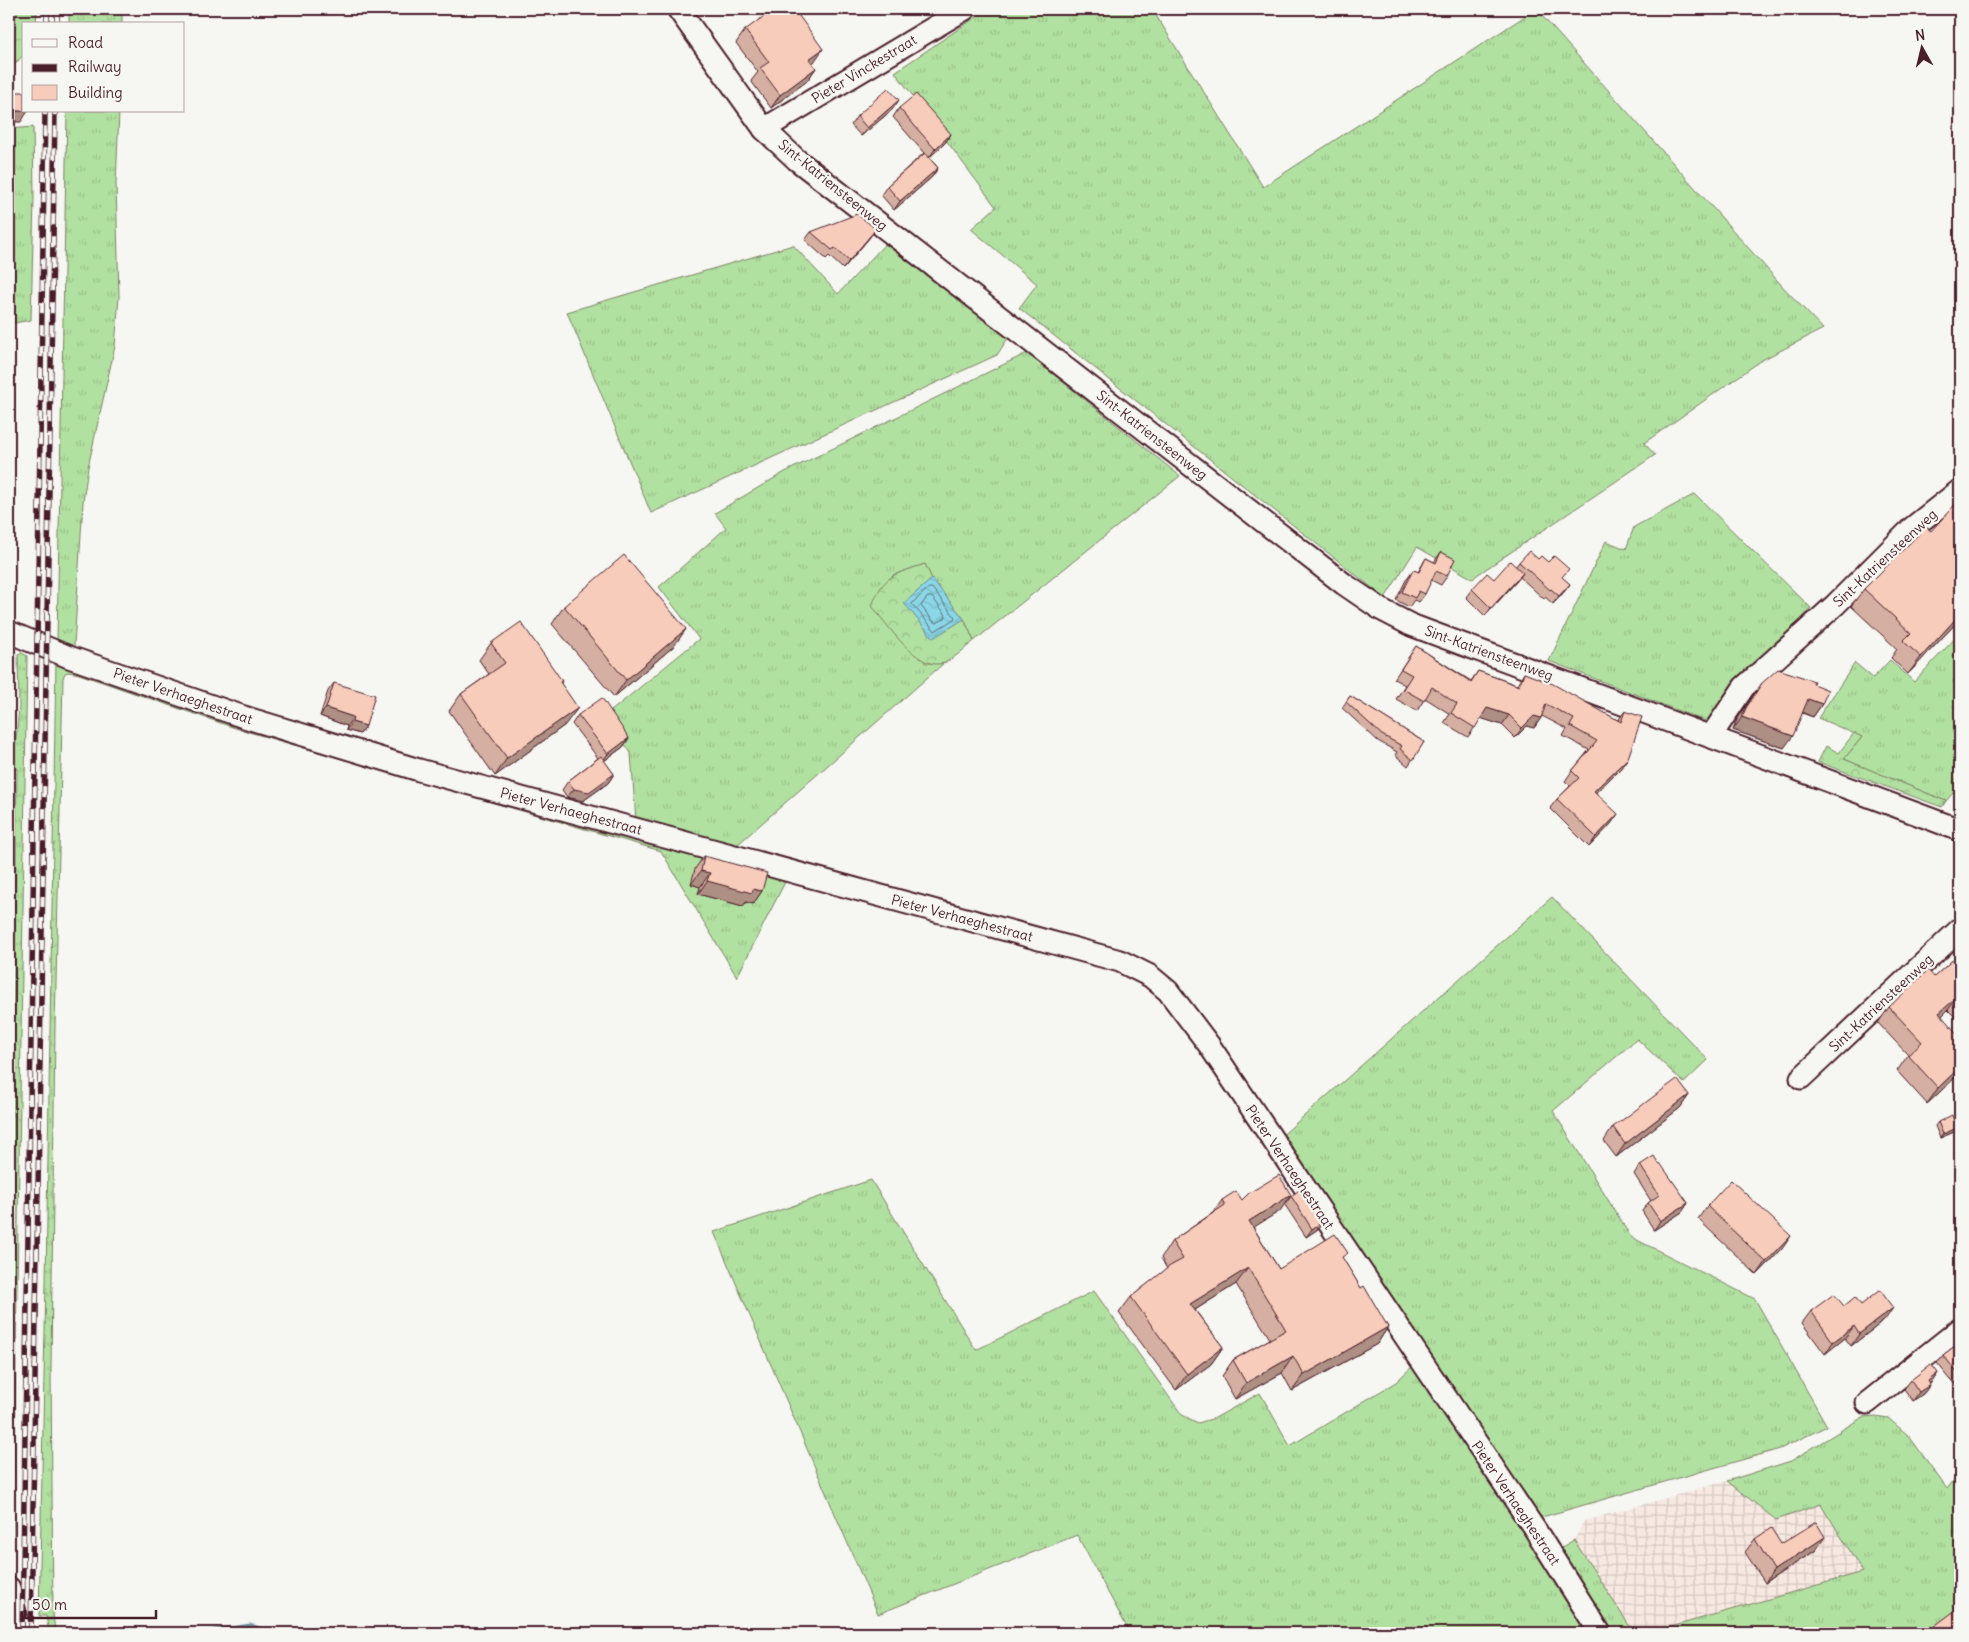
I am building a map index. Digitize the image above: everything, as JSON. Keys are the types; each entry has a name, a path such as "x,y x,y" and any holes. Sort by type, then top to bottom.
{"street":[{"name":"Sint-Katriensteenweg","path":"678,9 764,129 797,160 1344,584 1382,610 1411,625 1960,830"},
{"name":"Pieter Vinckestraat","path":"764,129 965,9"},
{"name":"Sint-Katriensteenweg","path":"1711,736 1744,687 1836,605 1912,528 1960,490"},
{"name":"Pieter Verhaeghestraat","path":"9,632 69,657 244,717 420,770 1120,961 1150,976 1168,991 1209,1044 1536,1531 1600,1633"},
{"name":"Sint-Katriensteenweg","path":"1801,1078 1960,929"},
{"path":"1867,1404 1960,1329"},
{"path":"9,1588 20,1633"}],"shaded area":[{"path":"1727,1481 1776,1520 1821,1504 1863,1572 1650,1633 1634,1633 1574,1540 1584,1521"}],"green space":[{"path":"11,9 37,9 36,22 22,22 22,56 9,71"},
{"path":"69,9 122,9 122,22 69,22"},
{"path":"988,9 1152,9 1263,187 1536,9 1784,288 1823,329 1762,360 1644,443 1655,455 1473,579 1417,547 1385,598 1019,308 1037,284 971,229 996,207 895,72"},
{"path":"67,112 119,112 116,184 119,297 115,346 88,467 83,502 74,646 57,641"},
{"path":"33,127 34,198 31,320 9,324 9,129"},
{"path":"885,244 1008,338 997,355 651,513 567,312 793,245 838,294"},
{"path":"1027,353 1180,476 974,641 964,619 932,579 925,564 893,575 925,663 944,663 736,846 636,822 631,753 605,716 699,639 659,587 726,528 715,513 785,472"},
{"path":"1695,494 1811,608 1803,617 1809,622 1710,723 1549,661 1606,541 1626,549 1634,527"},
{"path":"925,564 932,579 904,603 933,638 964,619 974,641 950,660 936,664 925,661 904,645 872,606 881,588 891,577"},
{"path":"1960,633 1960,785 1946,801 1844,759 1862,737 1818,718 1855,663 1873,678 1890,660 1914,682"},
{"path":"22,653 27,656 13,1540 9,1540 9,1330 17,769 9,766 17,731 19,707 18,655"},
{"path":"56,660 786,880 737,977 661,851 235,728 79,674 65,673 63,678 55,1027 51,1368 53,1612 55,1633 49,1633 46,1616 39,1616"},
{"path":"1854,733 1862,737 1844,759 1946,801 1942,807 1818,762 1826,746 1839,753"},
{"path":"1552,897 1708,1060 1684,1083 1637,1039 1553,1111 1631,1237 1755,1299 1827,1426 1780,1449 1535,1519 1277,1140"},
{"path":"871,1180 976,1350 1094,1291 1182,1415 1198,1423 1215,1418 1260,1393 1290,1446 1396,1382 1417,1362 1594,1633 1130,1633 1077,1535 878,1614 714,1232"},
{"path":"1876,1416 1888,1418 1909,1436 1947,1489 1954,1480 1960,1489 1960,1633 1650,1633 1863,1572 1821,1504 1776,1520 1727,1481 1791,1461 1863,1417"},
{"path":"1574,1540 1634,1633 1607,1633 1553,1552"}],"water":[{"path":"932,579 964,619 933,638 904,603"}],"building":[{"path":"774,9 794,9 823,49 809,59 816,68 780,95 760,68 769,62 745,30"},
{"path":"888,88 899,100 867,128 857,116"},
{"path":"9,92 22,92 22,111 9,111"},
{"path":"916,94 951,134 935,149 899,108"},
{"path":"925,153 938,168 900,201 887,186"},
{"path":"857,214 876,229 849,261 835,248 832,250 811,232"},
{"path":"1960,499 1960,614 1921,657 1903,641 1911,633 1864,589 1926,527 1931,531"},
{"path":"1529,551 1538,559 1541,556 1548,562 1554,556 1569,569 1562,577 1570,584 1559,596 1519,562"},
{"path":"1441,552 1455,559 1447,576 1436,571 1425,594 1419,591 1415,598 1402,592 1413,570 1419,572 1426,558 1436,563"},
{"path":"624,555 686,629 626,680 564,606"},
{"path":"1510,561 1523,573 1491,608 1472,589 1487,573 1494,579"},
{"path":"521,622 562,681 560,682 578,708 507,758 461,694 505,663 491,643"},
{"path":"1416,646 1471,682 1478,671 1519,686 1524,673 1553,684 1621,722 1625,711 1642,717 1628,758 1594,791 1618,814 1596,837 1557,799 1579,778 1572,771 1597,741 1570,726 1574,719 1546,704 1541,718 1534,716 1522,728 1509,715 1487,708 1475,728 1451,713 1457,704 1432,687 1424,701 1403,689 1412,675 1401,669"},
{"path":"1778,669 1814,681 1813,684 1828,690 1822,704 1808,699 1793,736 1742,717 1762,683"},
{"path":"334,683 375,695 366,726 352,722 353,717 326,708"},
{"path":"1350,696 1424,742 1413,760 1400,749 1402,746 1382,735 1346,702"},
{"path":"602,698 629,738 608,754 578,715"},
{"path":"601,756 614,774 589,792 574,789 568,781"},
{"path":"704,856 767,873 762,891 753,889 752,893 707,881 710,873 701,871"},
{"path":"1960,953 1960,995 1939,1013 1960,1037 1960,1067 1938,1088 1908,1055 1922,1042 1889,1007 1928,970 1934,977"},
{"path":"1677,1079 1689,1095 1625,1144 1613,1127"},
{"path":"1952,1115 1957,1128 1943,1134 1938,1122"},
{"path":"1654,1156 1688,1203 1660,1221 1648,1203 1659,1195 1640,1165"},
{"path":"1279,1175 1291,1195 1249,1221 1279,1269 1335,1234 1348,1253 1342,1257 1361,1288 1364,1286 1388,1327 1304,1375 1293,1356 1246,1383 1233,1360 1286,1330 1248,1268 1190,1304 1223,1347 1187,1374 1131,1297 1170,1266 1183,1259 1172,1241 1225,1205 1222,1200 1236,1191 1242,1200 1249,1193"},
{"path":"1731,1180 1791,1236 1766,1262 1707,1206"},
{"path":"1302,1188 1324,1221 1312,1229 1291,1196"},
{"path":"1880,1290 1893,1308 1859,1334 1854,1326 1833,1342 1811,1311 1834,1294 1844,1306 1855,1297 1861,1305"},
{"path":"1960,1342 1960,1376 1943,1355"},
{"path":"1931,1364 1938,1373 1928,1381 1930,1385 1919,1392 1911,1380"},
{"path":"1816,1522 1825,1537 1774,1570 1755,1539 1771,1528 1781,1544"},
{"path":"1960,1607 1960,1633 1937,1633 1933,1627"}],"waterway":[{"path":"203,1633 251,1626 271,1633"}],"railway":[{"path":"47,9 47,22"},
{"path":"57,9 57,22"},
{"path":"22,1633 45,112"},
{"path":"31,1633 55,112"}]}
